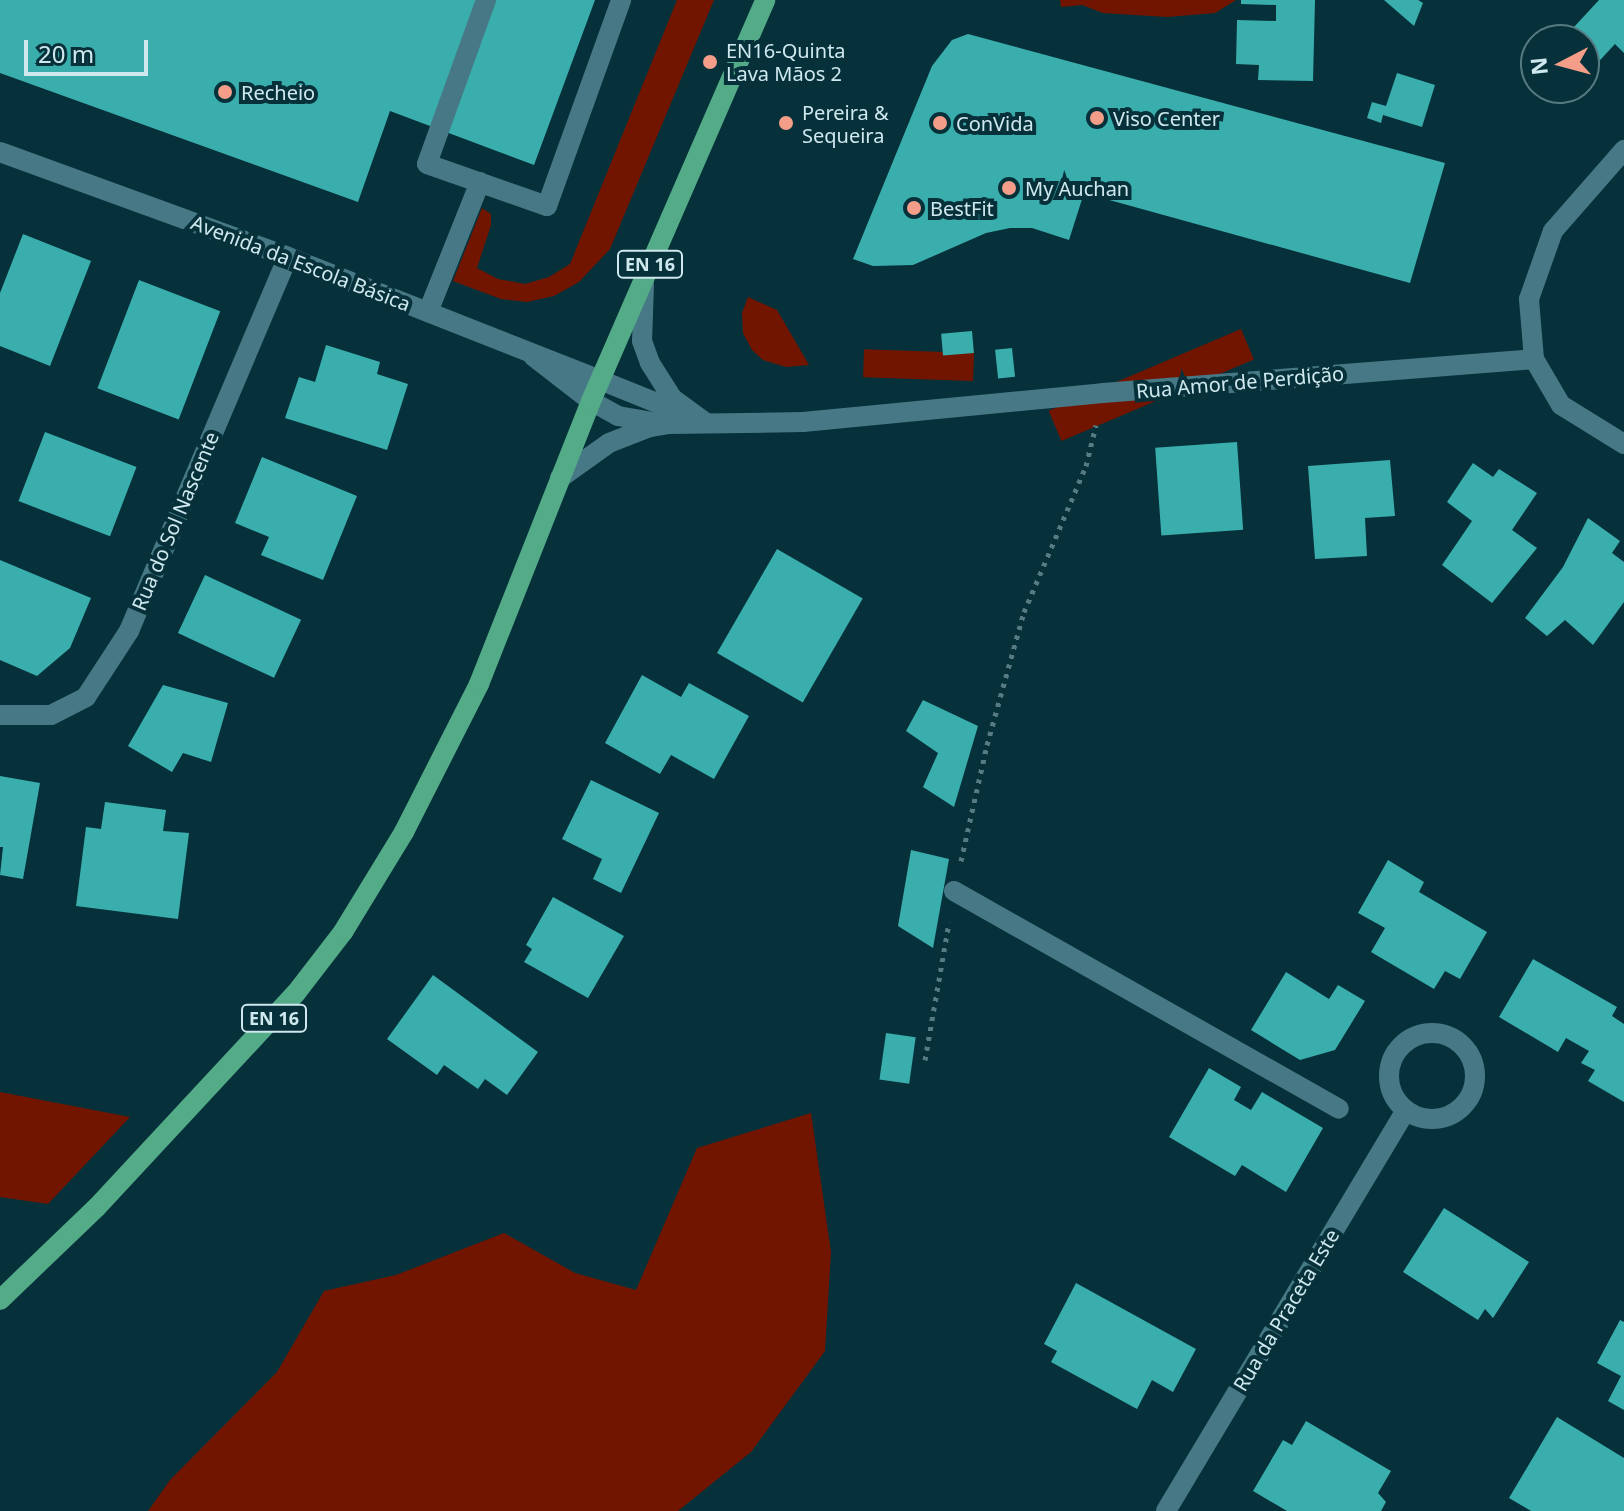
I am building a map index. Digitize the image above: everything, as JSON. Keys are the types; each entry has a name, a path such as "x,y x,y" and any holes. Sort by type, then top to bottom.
{"main road":[{"name":"EN 16","path":"0,1300 97,1207 239,1058 343,932 404,832 479,684 591,401 765,0"}],"street":[{"path":"486,0 427,164 547,206 621,0"},
{"path":"1624,150 1553,231 1529,299 1534,359 1561,405 1624,444"},
{"name":"Avenida da Escola Básica","path":"0,152 288,257 600,380"},
{"path":"428,312 480,182"},
{"name":"Rua do Sol Nascente","path":"0,715 51,715 86,697 129,631 288,257"},
{"path":"645,276 640,319 642,341 650,363 672,398 706,423"},
{"name":"Rua Amor de Perdição","path":"527,351 591,401 626,418 668,424"},
{"name":"Rua Amor de Perdição","path":"560,478 609,443 650,427 668,424 803,422 1103,393 1534,359"},
{"name":"Rua Amor de Perdição","path":"600,380 706,423"},
{"path":"954,891 1339,1109"},
{"path":"1427,1033 1454,1038 1472,1060 1474,1087 1467,1100 1458,1110 1432,1119 1406,1110 1391,1085 1393,1058 1413,1037 1427,1033"},
{"name":"Rua da Praceta Este","path":"1166,1511 1406,1110"}],"path":[{"path":"925,1060 954,891 987,745 1024,612 1086,466 1103,393"}],"shaded area":[{"path":"677,0 714,0 610,249 579,282 554,296 527,302 501,299 453,281 482,208 491,214 491,225 477,268 498,279 525,284 549,277 570,264"},
{"path":"1060,0 1236,0 1215,13 1167,17 1103,13 1082,5 1061,7"},
{"path":"748,297 777,310 809,365 786,367 763,360 752,350 743,333 742,313"},
{"path":"1241,329 1254,359 1062,441 1049,411"},
{"path":"864,349 974,353 973,381 863,377"},
{"path":"0,1092 130,1117 48,1204 0,1197"},
{"path":"811,1113 831,1252 825,1351 751,1452 678,1511 148,1511 170,1480 277,1372 324,1291 396,1275 504,1233 575,1273 636,1290 697,1148"}],"building":[{"name":"Recheio","path":"0,0 595,0 534,165 390,111 358,202 0,73"},
{"path":"1241,0 1315,0 1313,81 1258,80 1259,65 1236,64 1237,20 1276,21 1276,5 1241,4"},
{"path":"1384,0 1418,0 1423,3 1414,26"},
{"path":"1599,0 1624,0 1624,53 1615,44 1600,60 1600,24 1577,24"},
{"name":"Viso Center","path":"968,34 1445,163 1410,283 1084,193 1069,240 1032,228 1010,228 986,233 913,265 873,266 853,259 932,66 952,40"},
{"path":"1397,73 1435,85 1422,127 1383,115 1381,123 1367,118 1372,102 1386,106"},
{"path":"23,234 91,261 50,366 0,346 0,293"},
{"path":"139,280 220,311 179,419 97,388"},
{"path":"972,331 974,353 943,356 941,334"},
{"path":"326,345 380,362 377,374 408,384 387,450 285,418 299,377 315,382"},
{"path":"1012,348 1015,377 998,379 995,350"},
{"path":"45,432 136,467 110,536 18,501"},
{"path":"1237,442 1243,530 1161,536 1155,448"},
{"path":"262,457 357,496 323,580 261,555 269,537 235,523"},
{"path":"1390,460 1395,516 1365,518 1367,556 1315,559 1308,466"},
{"path":"1473,463 1493,477 1499,469 1537,493 1512,530 1537,548 1492,603 1442,565 1472,521 1447,502"},
{"path":"1588,518 1620,541 1612,553 1624,562 1624,602 1593,645 1565,620 1547,636 1525,618 1563,567"},
{"path":"777,549 863,598 803,702 717,653"},
{"path":"0,560 91,598 70,648 37,676 0,660"},
{"path":"205,575 301,620 274,678 178,633"},
{"path":"642,675 681,697 689,683 749,716 714,779 671,755 660,774 605,743"},
{"path":"163,685 228,703 211,762 183,753 172,772 128,746"},
{"path":"923,700 978,726 954,807 923,787 938,753 906,731"},
{"path":"0,776 40,783 23,879 0,875 3,847 0,847"},
{"path":"591,780 659,813 621,893 593,879 602,859 562,839"},
{"path":"105,802 166,810 163,831 189,833 178,919 76,906 86,827 101,829"},
{"path":"911,850 949,859 933,948 898,926"},
{"path":"1388,860 1424,882 1419,892 1487,932 1460,979 1445,971 1434,989 1371,952 1385,928 1358,913"},
{"path":"553,897 624,936 588,998 524,962 532,949 526,945"},
{"path":"1533,959 1617,1007 1612,1016 1624,1024 1624,1102 1588,1081 1595,1070 1581,1063 1589,1051 1566,1038 1558,1052 1499,1017"},
{"path":"1286,972 1329,999 1338,985 1365,1001 1335,1050 1300,1060 1251,1030"},
{"path":"433,975 538,1052 507,1095 485,1079 478,1089 444,1065 437,1075 387,1039"},
{"path":"886,1033 916,1037 909,1084 879,1080"},
{"path":"1209,1068 1241,1087 1234,1100 1251,1110 1262,1092 1323,1128 1286,1192 1242,1165 1235,1176 1169,1137"},
{"path":"1444,1208 1529,1262 1493,1318 1485,1309 1478,1320 1403,1272"},
{"path":"1076,1283 1196,1349 1173,1392 1152,1380 1137,1409 1051,1362 1057,1351 1044,1344"},
{"path":"1620,1320 1624,1322 1624,1410 1608,1401 1621,1376 1597,1363"},
{"path":"1557,1417 1624,1458 1624,1511 1531,1511 1509,1498"},
{"path":"1306,1421 1391,1471 1378,1493 1386,1502 1381,1511 1287,1511 1253,1491 1283,1440 1292,1445"}],"place":[{"name":"EN16-Quinta Lava Mãos 2","path":"710,62"},
{"name":"Recheio","path":"225,92"},
{"name":"Viso Center","path":"1097,118"},
{"name":"Pereira & Sequeira","path":"786,123"},
{"name":"ConVida","path":"940,123"},
{"name":"My Auchan","path":"1009,188"},
{"name":"BestFit","path":"914,208"}]}
